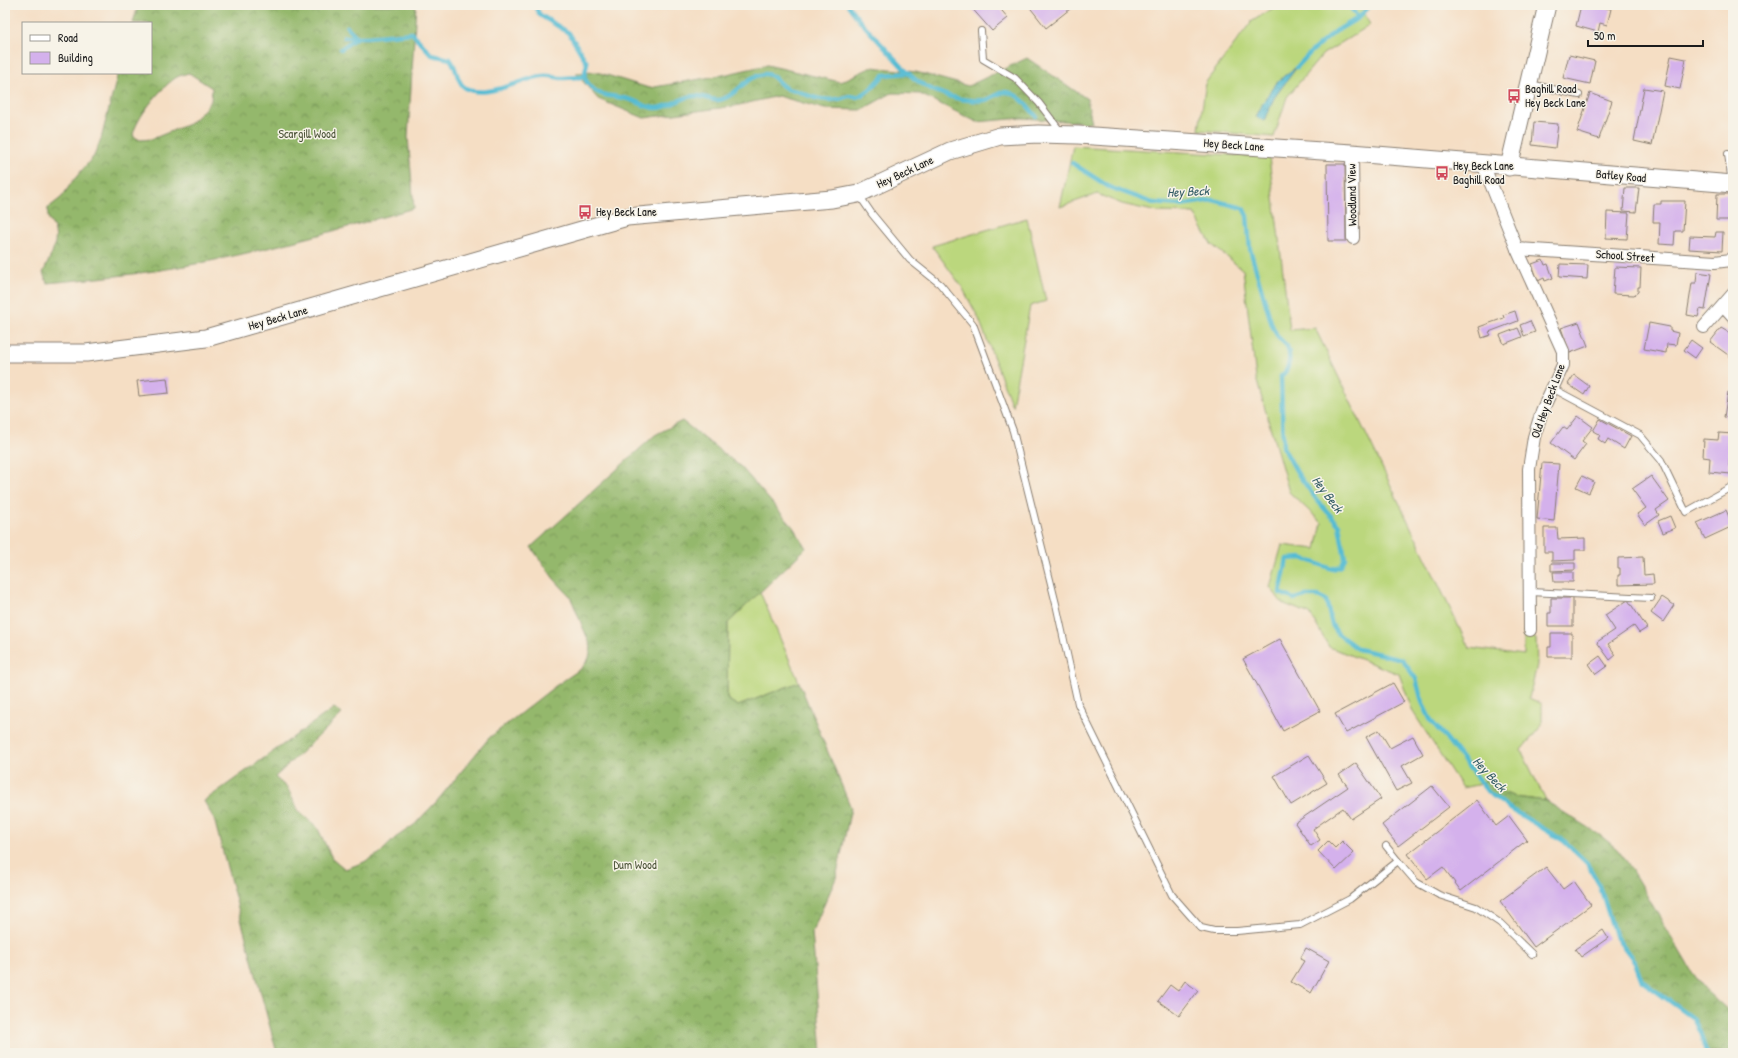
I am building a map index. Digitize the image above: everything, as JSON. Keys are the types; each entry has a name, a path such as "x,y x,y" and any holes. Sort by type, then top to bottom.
{"street":[{"path":"1509,167 1547,5"},
{"name":"Hey Beck Lane","path":"5,353 86,353 206,338 627,217 832,199 858,194 950,151 1000,136 1063,134 1352,154 1509,167"},
{"name":"Woodland View","path":"1352,154 1353,238"},
{"name":"Old Hey Beck Lane","path":"1483,164 1516,248 1563,350 1563,365 1542,411 1534,437 1529,469 1530,630"},
{"name":"Batley Road","path":"1509,167 1733,184"},
{"name":"School Street","path":"1516,248 1716,262 1730,260 1733,257"},
{"path":"1704,327 1733,294"},
{"path":"1724,306 1733,316"}],"lane":[{"path":"980,32 983,59 1015,78 1039,103 1063,134"},
{"path":"1528,84 1579,94"},
{"path":"1728,154 1733,184"},
{"path":"858,194 872,214 910,260 940,284 973,324 1013,431 1056,604 1078,704 1172,894 1201,928 1214,931 1237,931 1300,925 1350,899 1398,861"},
{"path":"1552,388 1640,435 1661,460 1686,512 1733,486"},
{"path":"1530,592 1652,598"},
{"path":"1386,846 1416,882 1439,895 1476,907 1494,919 1532,954"}],"green space":[{"name":"Scargill Wood","path":"138,5 416,5 408,137 414,208 240,255 173,268 47,283 43,273 52,253 56,236 48,216 48,208 62,197 72,182 94,156 101,139 118,74 152,74 152,22 133,22","holes":["189,73 212,88 211,101 189,124 152,139 140,140 133,136 138,121 144,112 164,87 177,77"]},
{"path":"1278,5 1361,5 1370,25 1323,54 1287,97 1274,137 1199,130 1206,82 1251,22"},
{"path":"1027,58 1087,99 1092,123 1022,118 977,122 920,94 892,93 861,110 825,109 778,96 735,106 644,118 598,99 576,73 597,72 649,88 723,75 767,65 840,82 872,67 916,72 968,86"},
{"path":"1073,146 1269,157 1290,330 1315,328 1469,648 1524,655 1524,631 1536,639 1537,665 1529,698 1542,704 1542,725 1521,750 1546,801 1515,797 1503,792 1492,775 1481,784 1462,788 1413,712 1399,674 1329,647 1310,614 1282,603 1270,587 1282,545 1316,549 1322,523 1289,492 1256,378 1243,270 1211,244 1194,213 1158,212 1122,204 1097,194 1060,207"},
{"path":"1027,218 1046,301 1030,306 1012,406 979,319 962,287 932,246"},
{"name":"Dum Wood","path":"682,421 741,467 793,527 806,548 728,623 727,699 738,706 799,682 851,808 836,878 812,932 822,1053 277,1053 214,819 204,801 334,708 342,714 275,777 288,789 298,811 317,827 332,858 345,869 362,863 379,854 395,838 414,825 437,801 489,738 554,687 582,668 589,658 591,647 570,596 554,579 531,547 655,435"},
{"path":"760,592 799,682 738,706 727,699 728,623"},
{"path":"1492,775 1503,792 1515,797 1546,801 1601,836 1617,849 1627,862 1692,972 1704,988 1733,1015 1733,1053 1706,1053 1701,1035 1693,1018 1642,981 1635,962 1615,935 1600,886 1587,863 1564,841 1509,808 1488,792 1481,784"}],"water":[{"path":"1297,67 1274,98 1265,121 1256,117 1272,88 1277,82"}],"building":[{"path":"969,5 987,5 990,9 997,5 1008,18 992,31"},
{"path":"1028,5 1075,5 1046,28"},
{"path":"1581,5 1593,5 1611,9 1607,25 1600,23 1598,32 1576,26"},
{"path":"1569,55 1595,61 1590,84 1563,78"},
{"path":"1671,56 1686,59 1680,89 1665,86"},
{"path":"1644,88 1663,91 1652,145 1634,141"},
{"path":"1590,93 1612,101 1599,139 1577,132"},
{"path":"1534,122 1558,124 1555,148 1532,145"},
{"path":"1327,164 1345,164 1346,241 1328,241"},
{"path":"1625,188 1639,188 1636,212 1623,211"},
{"path":"1717,194 1731,194 1730,220 1716,220"},
{"path":"1661,201 1685,201 1683,231 1675,231 1674,245 1659,244 1660,222 1653,222 1654,204 1661,204"},
{"path":"1607,212 1629,213 1627,239 1606,238"},
{"path":"1716,232 1723,232 1722,251 1689,249 1690,236 1715,237"},
{"path":"1543,260 1545,265 1548,264 1553,278 1545,281 1544,278 1538,281 1532,264"},
{"path":"1560,264 1588,265 1587,279 1559,277"},
{"path":"1615,267 1641,268 1640,287 1638,287 1638,292 1634,295 1613,294"},
{"path":"1697,272 1711,274 1705,310 1700,309 1698,317 1687,315 1692,283 1696,283"},
{"path":"1515,311 1518,321 1489,332 1491,335 1482,338 1479,327 1504,318 1503,315"},
{"path":"1530,321 1535,332 1524,336 1520,325"},
{"path":"1579,322 1588,346 1570,353 1561,328"},
{"path":"1649,323 1670,327 1670,331 1678,333 1676,345 1667,344 1666,353 1644,349"},
{"path":"1518,328 1522,337 1504,344 1500,335"},
{"path":"1721,328 1733,335 1733,354 1731,357 1710,342"},
{"path":"1691,340 1702,348 1695,358 1684,350"},
{"path":"1574,375 1589,386 1584,395 1568,384"},
{"path":"167,378 169,393 139,396 137,381"},
{"path":"1728,392 1733,392 1733,418 1724,417"},
{"path":"1578,416 1593,427 1582,441 1586,444 1574,460 1551,443 1563,427 1567,430"},
{"path":"1600,419 1631,436 1624,449 1608,439 1605,444 1598,439 1600,435 1593,431"},
{"path":"1719,433 1733,434 1733,450 1730,450 1729,466 1731,466 1731,474 1709,472 1710,458 1703,457 1704,439 1718,440"},
{"path":"1542,463 1559,464 1554,521 1537,519"},
{"path":"1582,476 1594,482 1589,493 1576,487"},
{"path":"1651,476 1669,501 1656,510 1659,515 1645,525 1637,514 1646,508 1632,489"},
{"path":"1726,510 1733,526 1705,539 1697,523"},
{"path":"1670,516 1675,528 1663,533 1658,521"},
{"path":"1544,528 1557,528 1558,539 1585,538 1585,550 1575,550 1575,560 1552,561 1552,552 1544,552"},
{"path":"1643,557 1644,575 1653,574 1654,584 1618,585 1620,568 1618,568 1618,558"},
{"path":"1551,563 1575,563 1575,570 1551,571"},
{"path":"1553,572 1573,572 1573,582 1554,582"},
{"path":"1662,597 1674,605 1663,622 1651,613"},
{"path":"1551,598 1573,598 1573,626 1548,626 1548,613 1551,613"},
{"path":"1628,600 1647,628 1639,633 1634,626 1608,644 1616,655 1610,660 1597,642 1615,630 1605,615"},
{"path":"1551,633 1572,633 1572,657 1548,657 1548,647 1551,647"},
{"path":"1280,639 1320,711 1283,731 1243,659"},
{"path":"1600,656 1607,666 1596,674 1589,664"},
{"path":"1393,683 1404,702 1346,733 1335,714"},
{"path":"1379,730 1390,748 1413,736 1423,754 1402,766 1412,783 1396,791 1366,737"},
{"path":"1309,755 1327,783 1291,805 1274,776"},
{"path":"1356,763 1381,799 1351,819 1343,808 1313,829 1320,840 1311,846 1295,823 1348,787 1339,775"},
{"path":"1432,786 1449,807 1398,846 1382,825"},
{"path":"1477,800 1496,826 1509,816 1527,840 1461,891 1443,867 1427,879 1408,854"},
{"path":"1328,841 1335,848 1342,841 1354,853 1336,870 1318,851"},
{"path":"1546,867 1563,889 1574,881 1591,905 1534,947 1500,901"},
{"path":"1603,930 1608,938 1581,957 1575,949"},
{"path":"1306,948 1329,961 1311,993 1291,982 1304,961 1300,959"},
{"path":"1185,981 1198,991 1179,1016 1158,1001 1170,985 1178,991"}],"waterway":[{"path":"534,5 540,15 569,33 587,63 584,77"},
{"path":"848,5 859,20 909,74"},
{"path":"1349,5 1358,18"},
{"path":"1297,67 1312,51 1336,31 1358,18 1371,5"},
{"path":"341,49 357,37 347,27"},
{"path":"344,37 367,37 412,33 432,55 450,59 463,86 480,92 490,91 542,76 560,78 584,77 589,85 599,93 624,98 650,107 661,108 684,98 694,96 712,100 723,99 734,93 747,81 758,75 764,74 771,75 789,90 798,91 828,100 840,99 848,96 860,96 872,88 884,75 908,73 924,85 954,98 965,100 985,100 1004,92 1011,93 1022,100 1036,116"},
{"name":"Hey Beck","path":"1072,163 1109,187 1153,203 1180,205 1213,200 1243,208 1247,216 1250,249 1273,329 1287,346 1289,354 1288,367 1281,376 1283,447 1298,474 1316,499 1339,525 1345,558 1341,566 1332,569 1302,558 1287,559 1280,593 1294,599 1305,596 1318,596 1326,600 1332,625 1338,634 1358,649 1402,659 1416,679 1422,702 1431,721 1488,792 1509,808 1564,841 1587,863 1600,886 1615,935 1635,962 1642,981 1693,1018 1701,1035 1706,1053"}],"place":[{"name":"Baghill Road Hey Beck Lane","path":"1514,96"},
{"name":"Hey Beck Lane Baghill Road","path":"1442,173"},
{"name":"Hey Beck Lane","path":"585,212"}]}
